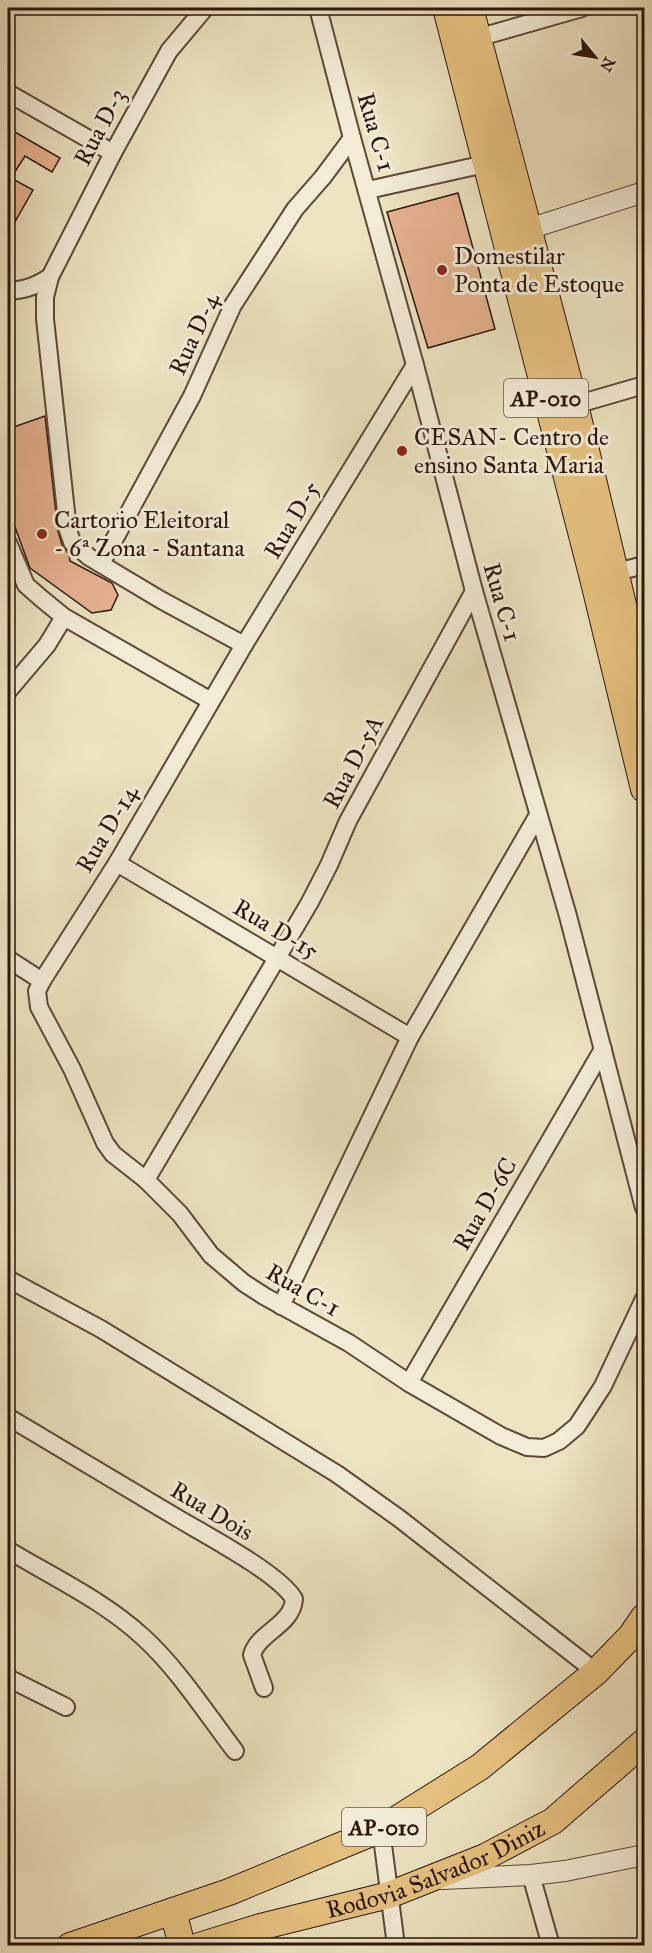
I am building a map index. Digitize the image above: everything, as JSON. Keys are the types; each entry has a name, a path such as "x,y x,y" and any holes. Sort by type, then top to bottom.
{"main road":[{"name":"AP-010","path":"446,8 498,161 604,576 645,692"},
{"name":"AP-010","path":"470,8 498,161"},
{"name":"AP-010","path":"517,233 575,405 604,576 645,789"},
{"name":"AP-010","path":"70,1946 229,1892 381,1829 480,1767 596,1672 631,1636 645,1617"},
{"name":"Rodovia Salvador Diniz","path":"199,1946 262,1936 432,1879 485,1857 553,1821 645,1742"},
{"path":"173,1911 182,1946"}],"street":[{"name":"Rua D-3","path":"205,8 169,51 113,153 50,277 45,297 45,319 68,530 76,547 161,600 244,645"},
{"name":"Rua C-1","path":"318,8 474,591 568,916 645,1208"},
{"path":"477,38 582,8"},
{"path":"8,93 113,153"},
{"name":"Rua D-4","path":"101,564 192,396 233,305 295,209 323,177 352,138"},
{"path":"368,190 498,161"},
{"path":"517,233 645,192"},
{"path":"8,291 35,286 50,277"},
{"name":"Rua D-5","path":"211,701 415,365"},
{"path":"575,405 645,385"},
{"path":"8,543 26,585 64,617 211,701"},
{"path":"604,576 645,565"},
{"name":"Rua D-5A","path":"146,1180 321,881 348,820 474,591"},
{"path":"8,690 47,645 64,617"},
{"name":"Rua D-14","path":"42,981 117,863 211,701"},
{"path":"281,1306 411,1038 538,815"},
{"name":"Rua D-15","path":"117,863 411,1038"},
{"path":"8,959 42,981"},
{"name":"Rua C-1","path":"42,981 37,991 39,1007 72,1070 108,1149 146,1180 180,1214 218,1262 252,1289 349,1343 410,1383 501,1436 526,1446 544,1448 568,1433 588,1411 645,1299"},
{"name":"Rua D-6C","path":"410,1383 603,1049"},
{"path":"8,1279 100,1329 337,1474 596,1672"},
{"name":"Rua Dois","path":"8,1417 227,1548 285,1587 294,1599 293,1606 286,1619 256,1646 252,1655 264,1688"},
{"path":"8,1550 114,1614 142,1637 165,1660 235,1751"},
{"path":"8,1678 66,1707"},
{"path":"381,1829 396,1946"},
{"path":"432,1879 531,1875 643,1859"},
{"path":"531,1875 551,1946"}],"building":[{"path":"8,128 60,158 52,172 25,156 11,178 33,190 8,234"},
{"name":"Domestilar Ponta de Estoque","path":"458,193 495,329 428,348 387,212"},
{"name":"Cartorio Eleitoral - 6ª Zona - Santana","path":"45,416 58,531 62,545 69,554 70,561 112,583 118,595 111,610 92,613 30,568 8,508 8,429"}],"place":[{"name":"Domestilar Ponta de Estoque","path":"442,270"},
{"name":"CESAN- Centro de ensino Santa Maria","path":"402,451"},
{"name":"Cartorio Eleitoral - 6ª Zona - Santana","path":"42,534"}]}
